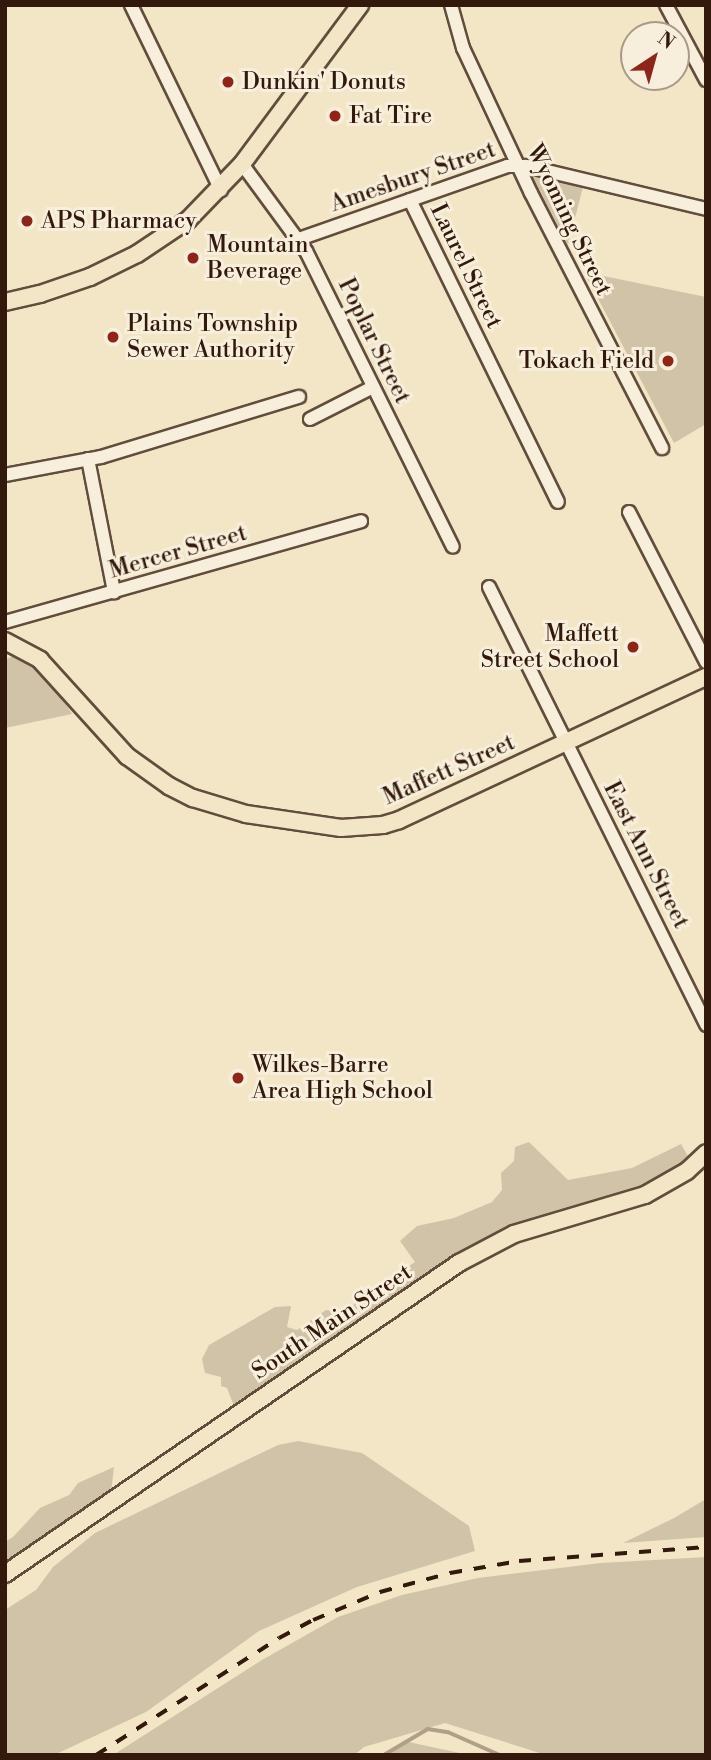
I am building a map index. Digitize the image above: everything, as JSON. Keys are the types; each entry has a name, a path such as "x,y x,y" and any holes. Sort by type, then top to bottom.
{"main road":[{"path":"5,302 74,283 131,257 188,220 221,190 242,164 360,5"},
{"name":"Maffett Street","path":"5,640 40,660 102,731 142,768 193,798 246,814 341,828 383,825 416,812 706,677"},
{"name":"South Main Street","path":"5,1574 467,1258 529,1228 645,1195 687,1171 706,1153"}],"street":[{"path":"131,5 221,190"},
{"name":"Wyoming Street","path":"451,5 463,48 662,448"},
{"path":"666,5 706,80"},
{"name":"Poplar Street","path":"242,164 299,239 453,547"},
{"name":"Amesbury Street","path":"299,239 495,168 519,165 706,209"},
{"name":"Laurel Street","path":"410,200 558,502"},
{"path":"310,419 373,387"},
{"path":"5,475 88,459 299,397"},
{"path":"88,459 114,592"},
{"path":"629,512 706,662"},
{"name":"Mercer Street","path":"5,622 361,521"},
{"name":"East Ann Street","path":"489,587 706,1025"}],"shaded area":[{"path":"532,176 583,187 568,245"},
{"name":"Tokach Field","path":"584,272 706,297 706,424 674,443"},
{"path":"13,656 35,665 50,679 72,714 5,728 5,660"},
{"path":"529,1142 568,1180 632,1168 681,1144 690,1160 643,1187 503,1229 467,1248 234,1406 227,1388 221,1386 221,1377 205,1373 202,1359 209,1345 275,1307 291,1306 287,1327 297,1330 326,1310 343,1312 415,1262 400,1241 417,1226 454,1218 492,1202 502,1190 501,1173 514,1161 515,1147"},
{"path":"298,1441 362,1453 469,1526 475,1551 357,1587 259,1631 146,1712 54,1755 5,1755 5,1610 36,1590 53,1567 95,1533 278,1445"},
{"path":"114,1467 111,1493 5,1564 5,1542 40,1508 69,1495 78,1483"},
{"path":"706,1499 706,1537 623,1543 674,1518"},
{"path":"706,1557 706,1755 546,1755 445,1723 364,1747 354,1755 113,1755 262,1660 338,1617 402,1595 478,1578 601,1563"},
{"path":"404,1741 469,1755 384,1755"}],"waterway":[{"path":"384,1755 428,1729 448,1732 500,1755"}],"railway":[{"path":"96,1755 279,1638 313,1620 380,1592 450,1573 519,1561 706,1547"}],"place":[{"name":"Dunkin' Donuts","path":"228,82"},
{"name":"Fat Tire","path":"335,116"},
{"name":"APS Pharmacy","path":"27,221"},
{"name":"Mountain Beverage","path":"193,258"},
{"name":"Plains Township Sewer Authority","path":"113,337"},
{"name":"Tokach Field","path":"668,361"},
{"name":"Maffett Street School","path":"633,647"},
{"name":"Wilkes-Barre Area High School","path":"238,1078"}]}
